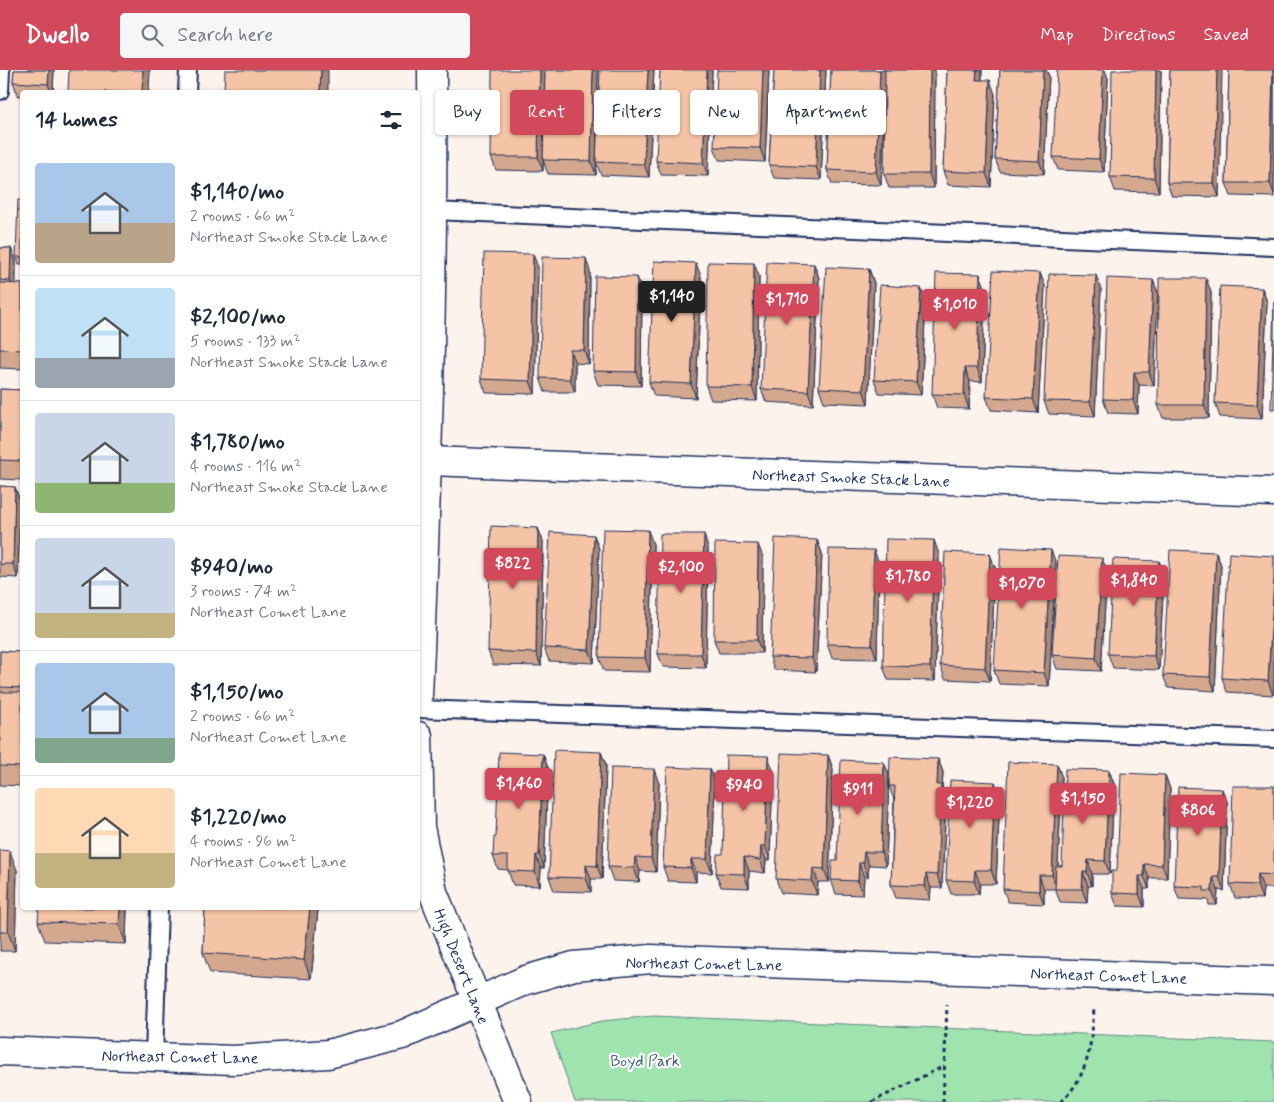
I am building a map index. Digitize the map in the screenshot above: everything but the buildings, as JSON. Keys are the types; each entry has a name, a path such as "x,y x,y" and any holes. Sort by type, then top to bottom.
{"street":[{"path":"420,649 428,461 433,211 432,70"},
{"name":"Northeast Smoke Stack Lane","path":"428,461 1274,492"},
{"name":"High Desert Lane","path":"420,827 433,892 518,1102"},
{"name":"Northeast Comet Lane","path":"0,1051 233,1060 328,1054 402,1035 526,980 574,966 651,959 1274,981"}],"lane":[{"path":"0,91 1,70"},
{"path":"187,90 188,70"},
{"path":"433,211 1274,247"},
{"path":"420,709 1274,739"},
{"path":"154,1056 159,910"}],"path":[{"path":"943,1102 948,970"},
{"path":"1061,1102 1079,1079 1090,1057 1096,975"},
{"path":"872,1102 944,1066"}],"green space":[{"name":"Boyd Park","path":"653,1016 1274,1042 1274,1102 575,1102 551,1033 602,1021"}]}
